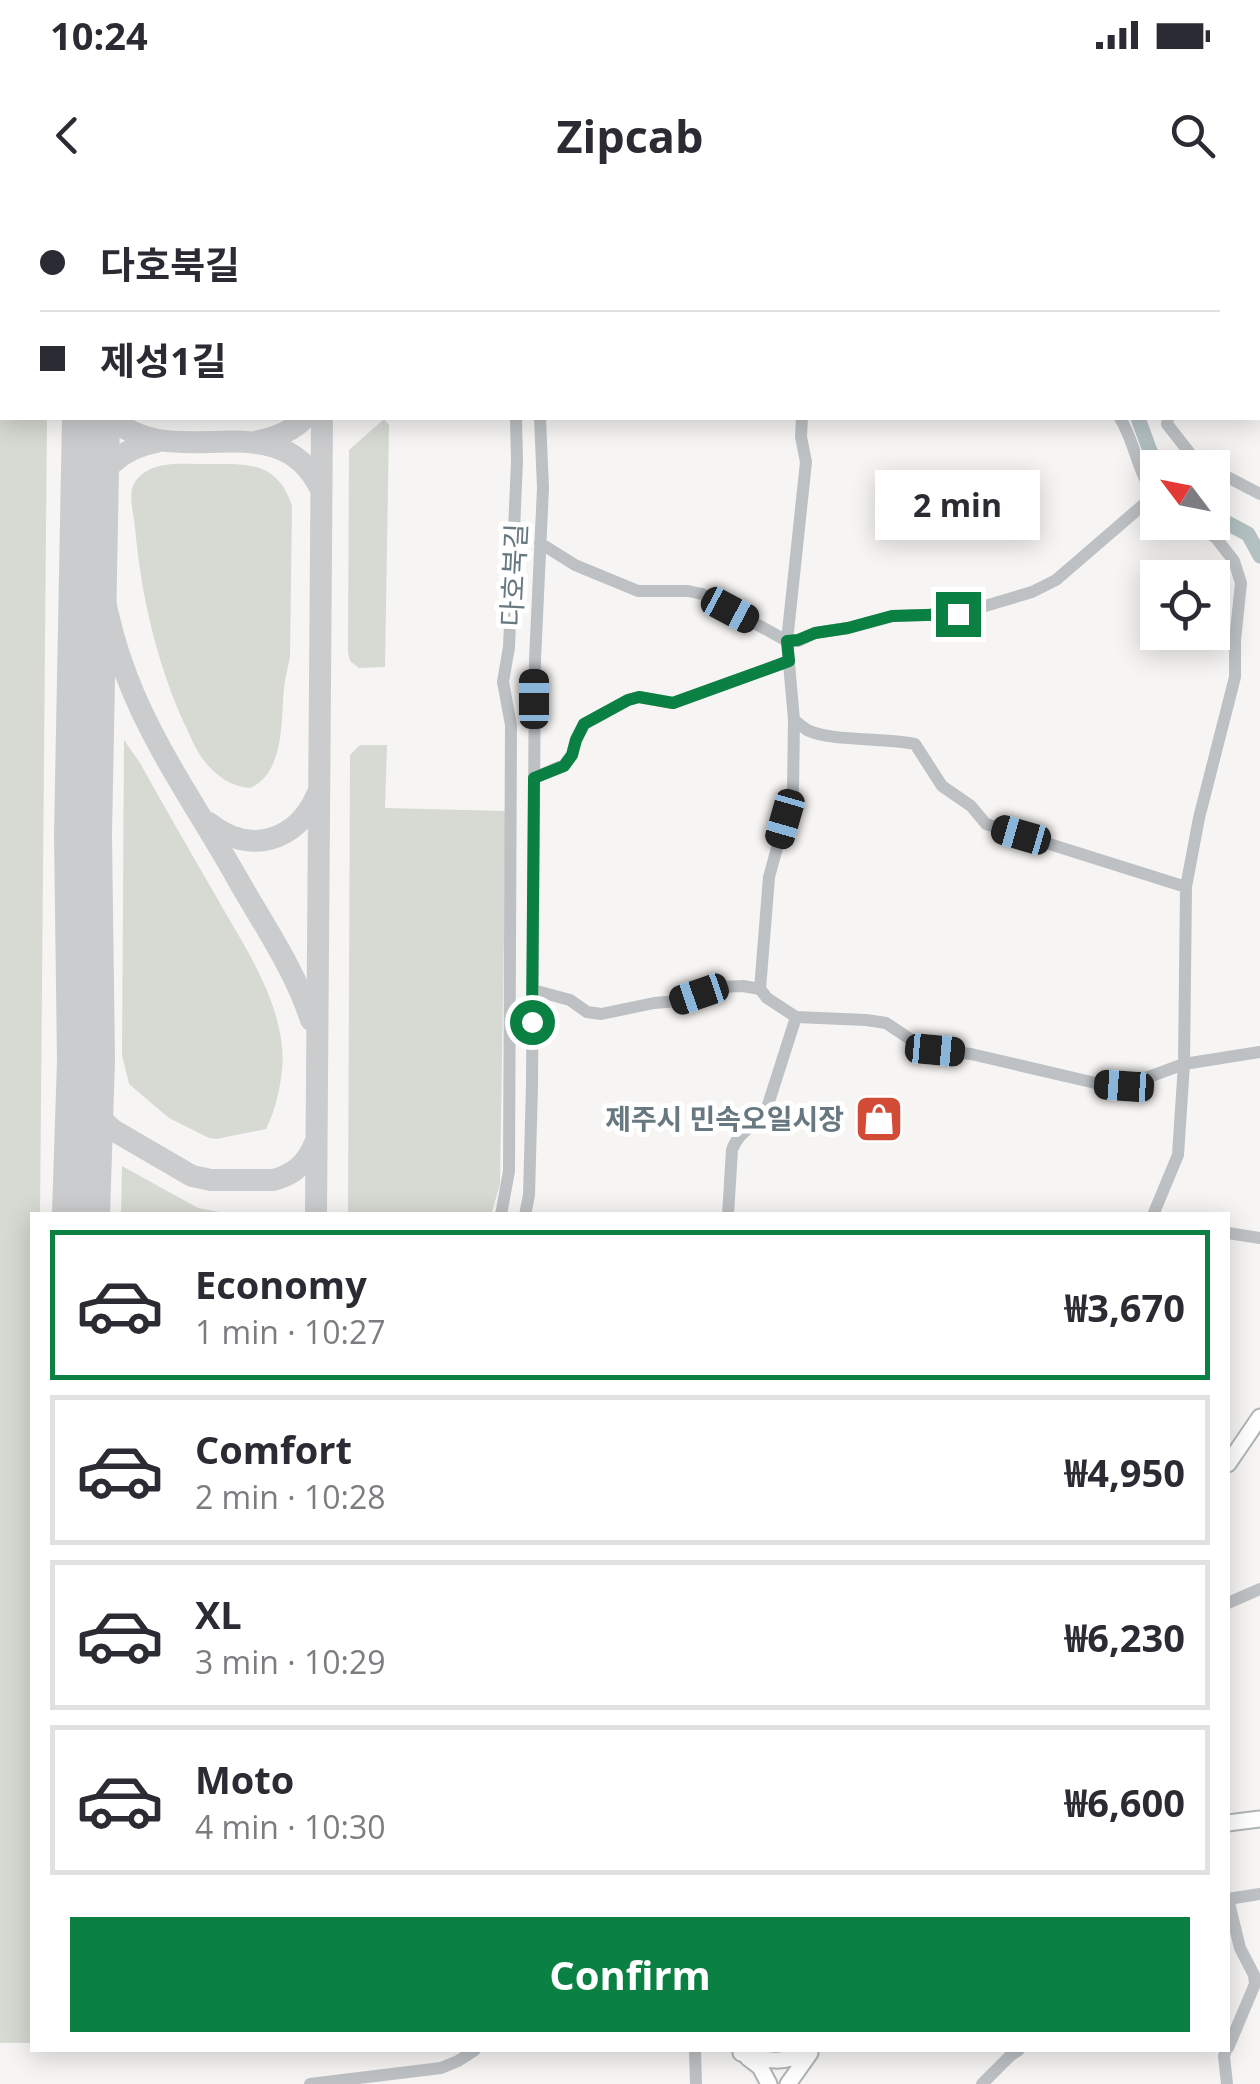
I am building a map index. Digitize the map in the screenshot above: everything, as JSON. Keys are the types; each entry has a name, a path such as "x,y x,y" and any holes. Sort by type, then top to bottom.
{"main road":[{"path":"1230,1461 1260,1418"},
{"path":"1230,1823 1260,1819"},
{"path":"739,2052 780,2061 806,2052"},
{"path":"739,2052 760,2067 769,2084"},
{"path":"790,2084 809,2052"}],"street":[{"path":"501,1212 510,1170 511,725 503,682 510,647 516,420"},
{"name":"다호북길","path":"526,1212 530,1195 535,660 543,488 540,420"},
{"path":"760,989 770,877 793,790 794,720 787,641 806,462 802,420"},
{"path":"1121,420 1140,466"},
{"path":"1167,420 1166,424 1188,450"},
{"path":"1230,480 1260,494"},
{"path":"540,543 574,565 638,591 702,594 787,641 892,616 950,616 1041,589 1140,509"},
{"path":"1154,1212 1178,1155 1184,1064 1186,887 1199,818 1236,676 1235,640 1242,582 1234,561 1218,540"},
{"path":"534,778 564,766 584,724 628,700 639,697 673,703 789,661"},
{"path":"794,720 806,730 828,735 915,744 942,786 971,806 986,824 1186,887"},
{"path":"532,990 570,1000 587,1012 601,1014 679,1001 719,987 743,986 760,989 796,1017 886,1023 919,1045 935,1050 971,1054 1104,1085 1124,1086 1184,1064 1260,1052"},
{"path":"728,1212 735,1141 767,1108 796,1017"},
{"path":"1230,1233 1260,1238"},
{"path":"1230,1603 1260,1589"},
{"path":"1230,1899 1260,1894"},
{"path":"1230,1907 1240,1948 1255,1984 1230,2042"},
{"path":"310,2084 441,2068 472,2052"},
{"path":"694,2052 696,2084"},
{"path":"739,2052 790,2084"},
{"path":"982,2084 1016,2052"},
{"path":"1226,2052 1227,2084"}],"shaded area":[{"path":"0,420 47,420 40,1212 30,1212 30,2043 0,2043"},
{"path":"383,420 389,425 385,667 359,668 350,661 348,652 349,450"},
{"path":"243,465 267,471 277,479 292,506 290,657 279,744 270,770 250,788 219,776 205,762 183,721 151,626 131,498 135,482 156,467"},
{"path":"124,740 247,951 273,1007 279,1026 282,1066 277,1100 266,1129 209,1138 169,1118 129,1084 122,1055"},
{"path":"360,745 387,745 385,808 506,811 500,1184 492,1212 348,1212 350,755"},
{"path":"122,1166 198,1208 219,1212 121,1212"}],"waterway":[{"path":"1139,420 1150,450"},
{"path":"1230,524 1248,534 1260,556"}],"taxiway":[{"path":"115,420 137,434 164,441 253,443 279,449 303,463 321,490"},
{"path":"258,441 283,433 303,420"},
{"path":"316,1212 322,420"},
{"path":"92,505 99,481 113,463 132,449 156,442"},
{"path":"90,490 107,609 119,655 138,703 278,948 311,1020"},
{"path":"209,823 240,839 271,839 297,823 317,795"},
{"path":"86,1060 91,1102 99,1117 113,1130 192,1176 211,1180 273,1180 299,1167 315,1143"}],"runway":[{"path":"81,1212 86,1060 83,835 91,420"}],"place":[{"name":"제주시 민속오일시장","path":"879,1119"}],"route":[{"path":"532,1022 534,778 564,766 584,724 628,700 639,697 673,703 789,661 787,641 904,614 958,614"}]}
